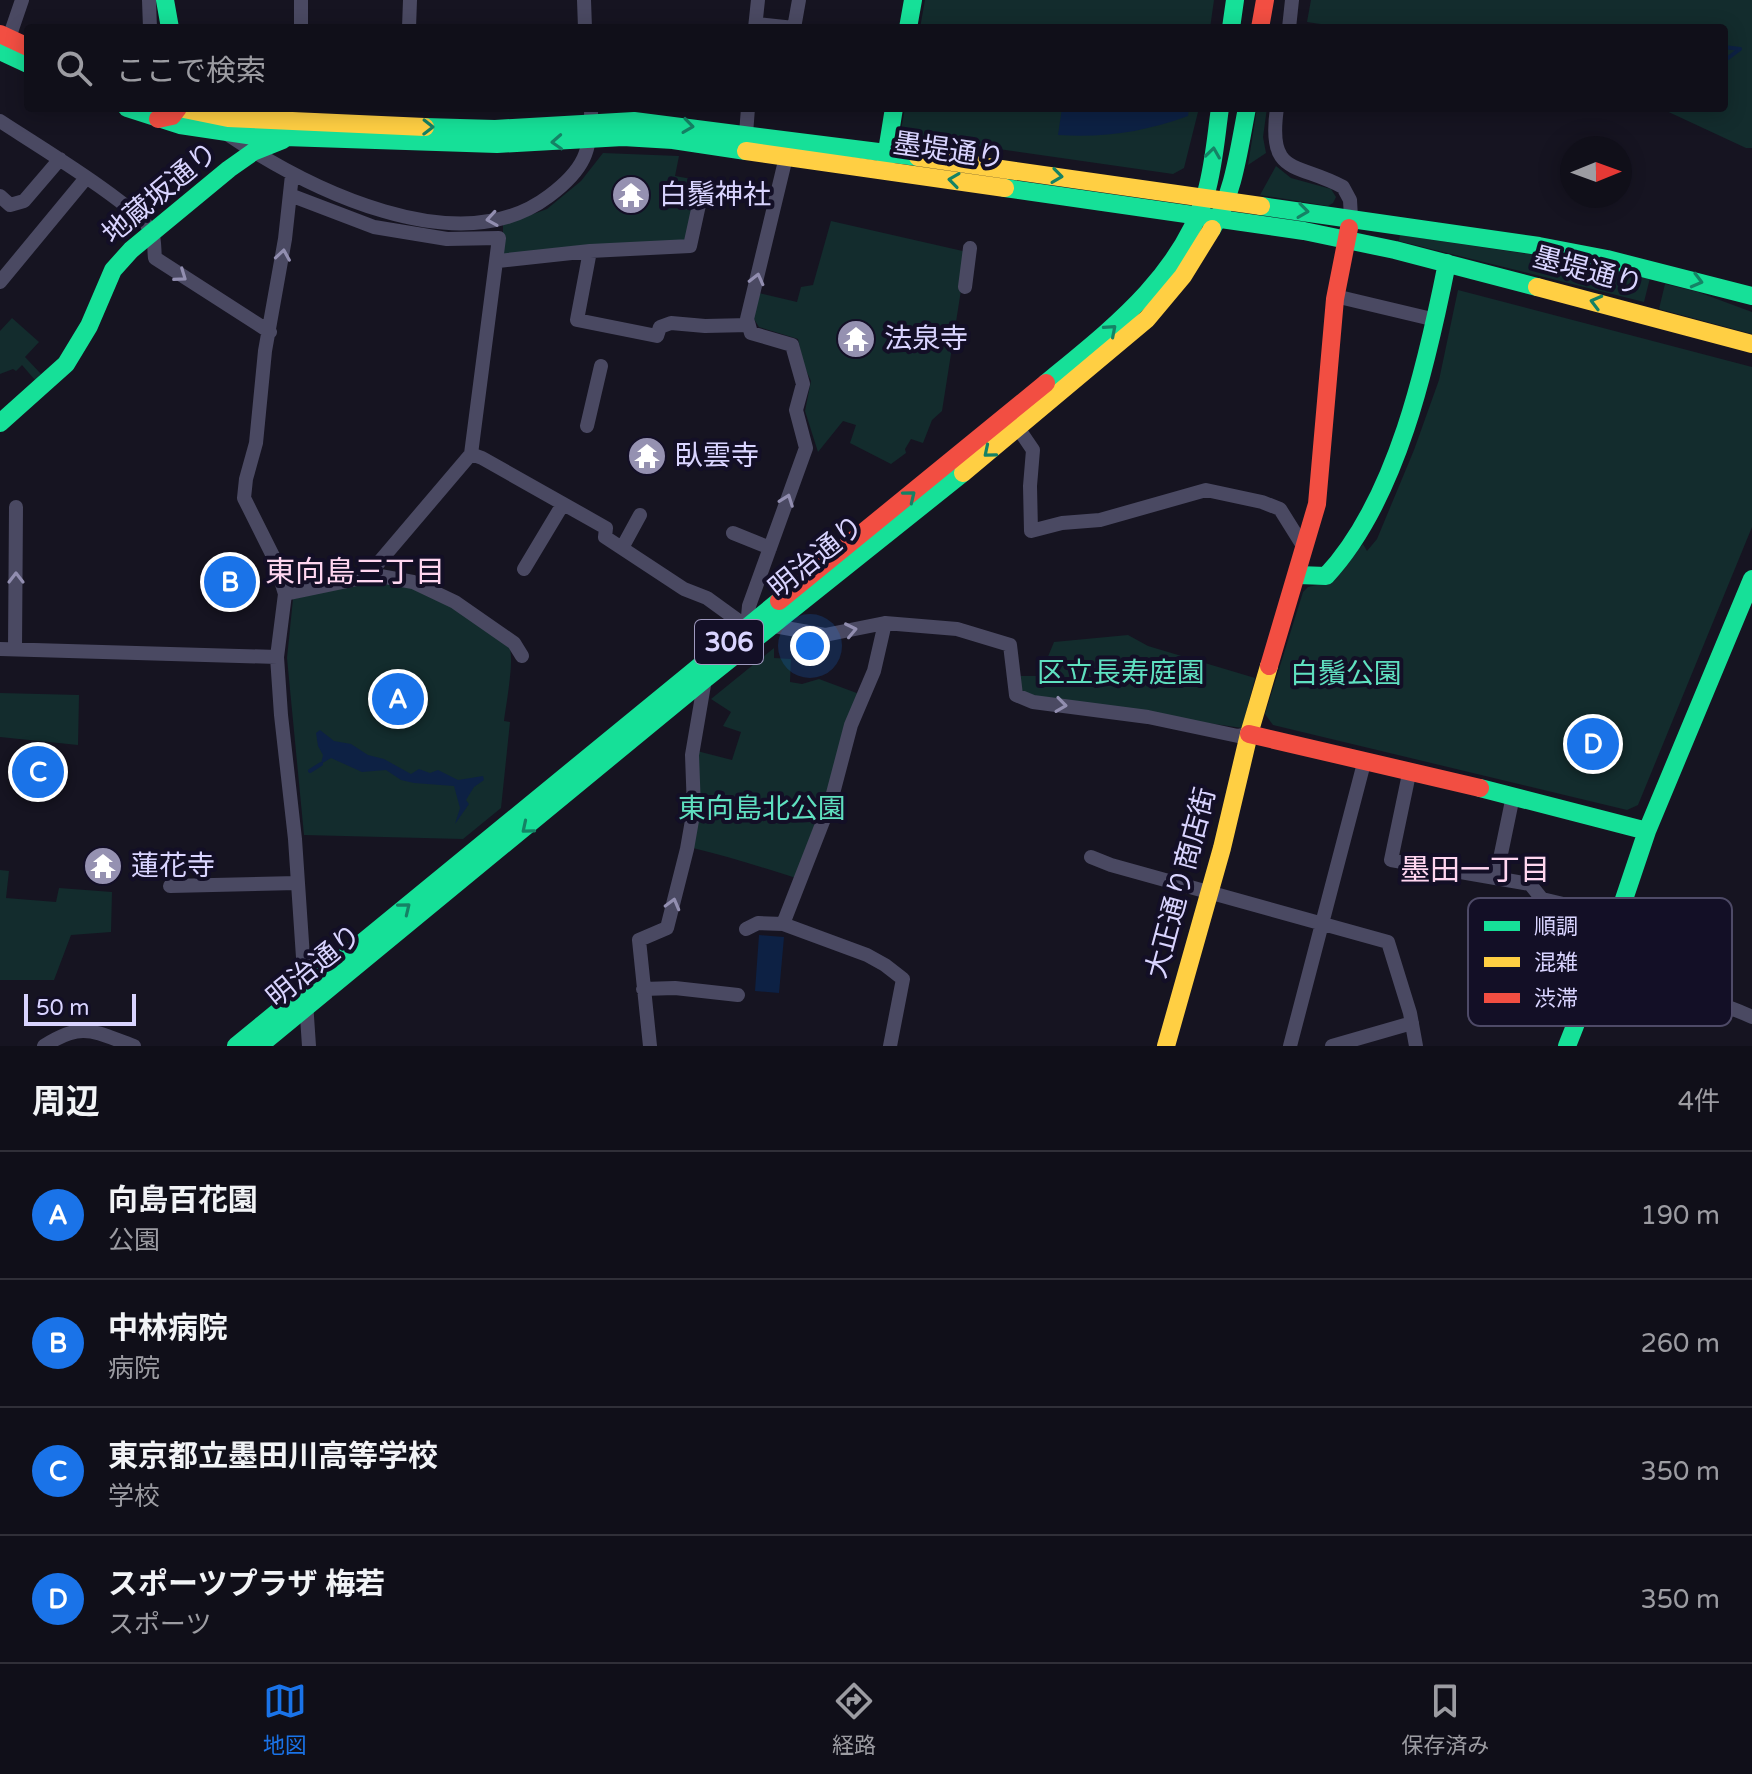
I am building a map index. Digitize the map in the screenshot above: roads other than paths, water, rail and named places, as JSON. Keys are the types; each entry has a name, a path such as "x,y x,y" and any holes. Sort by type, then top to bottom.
{"main road":[{"path":"165,0 169,24"},
{"path":"909,24 913,0"},
{"path":"1232,24 1235,0"},
{"path":"1261,24 1265,0"},
{"path":"3,41 24,46"},
{"path":"3,41 24,60"},
{"name":"墨堤通り","path":"138,112 225,133 294,123"},
{"path":"158,119 172,116 175,112"},
{"name":"墨堤通り","path":"198,112 228,118 497,144 591,124 634,121 746,134 1197,216 1348,239 1752,344"},
{"path":"885,161 893,112"},
{"name":"明治通り","path":"259,1046 306,998 747,627 1118,324 1152,288 1177,254 1197,216 1204,197 1219,112"},
{"name":"明治通り","path":"236,1046 306,998 774,626 1147,319 1183,276 1219,218 1246,112"},
{"name":"地蔵坂通り","path":"0,423 66,364 89,326 113,270 152,232 294,123"},
{"name":"墨堤通り","path":"591,124 623,137 673,140 786,157 885,161 1204,197 1351,218 1607,259 1752,296"},
{"name":"大正通り商店街","path":"1166,1046 1211,893 1249,734 1317,504 1335,296 1351,218"},
{"path":"1298,575 1326,576 1361,533 1410,416 1436,320 1447,263"},
{"path":"1624,898 1647,831 1752,579"},
{"path":"1249,734 1647,831"},
{"path":"1567,1046 1575,1026"}],"street":[{"path":"3,41 22,0"},
{"path":"149,0 150,24"},
{"path":"301,0 301,24"},
{"path":"409,24 410,0"},
{"path":"584,0 585,24"},
{"path":"755,24 758,0"},
{"path":"795,24 799,0"},
{"path":"1289,24 1292,0"},
{"path":"746,134 748,112"},
{"path":"1277,112 1275,144 1285,161 1294,169 1343,187 1350,200 1351,218"},
{"path":"0,121 131,210 152,232 155,258 270,332"},
{"path":"225,133 292,175 374,208 436,221 499,220 545,199 578,170 591,124"},
{"path":"747,627 749,606 806,448 796,410 803,384 792,345 751,333 747,319 786,157"},
{"path":"3,205 24,201 60,159"},
{"path":"292,175 265,351 256,443 244,498 274,558 285,594 277,657 309,1046"},
{"path":"0,282 86,178"},
{"path":"498,261 590,251 690,246 702,191"},
{"path":"285,594 369,574 471,454 499,238 447,239 374,227 290,195"},
{"path":"965,287 970,248"},
{"path":"590,251 577,320 657,336 660,327 671,323 749,325"},
{"path":"1335,296 1436,320"},
{"path":"587,426 601,366"},
{"path":"1018,428 1033,450 1031,531 1062,523 1100,520 1206,490 1280,509 1305,549"},
{"path":"471,454 606,528 605,537 684,589 707,598 747,627"},
{"path":"524,569 563,504"},
{"path":"16,507 8,649 277,657"},
{"path":"622,548 640,515"},
{"path":"733,533 770,548"},
{"path":"369,574 413,582 455,602 514,643 522,656"},
{"path":"774,626 825,635 885,623 957,629 1010,645 1016,695 1033,702 1148,717 1238,736 1249,734"},
{"path":"783,924 831,801 851,725 874,671 885,623"},
{"path":"650,1046 639,940 667,928 687,849 694,809 692,755 705,679"},
{"path":"1290,1046 1364,763"},
{"path":"1409,774 1391,860 1530,884 1541,898"},
{"path":"1496,878 1513,796"},
{"path":"1091,857 1388,942 1416,1046"},
{"path":"170,886 297,883"},
{"path":"746,929 758,923 783,924 867,955 903,979 890,1046"},
{"path":"643,989 675,988 738,995"},
{"path":"1732,1010 1752,1017"},
{"path":"1332,1046 1412,1023"},
{"path":"44,1046 56,1038 86,1029 134,1046"}],"water":[{"path":"1061,112 1188,112 1188,116 1124,133 1058,135"},
{"path":"320,730 334,741 351,744 411,774 419,769 430,773 438,770 458,780 483,776 484,780 474,787 466,800 469,804 455,824 460,808 454,786 401,780 386,770 362,772 331,758 321,764 323,755 316,733"},
{"path":"759,935 784,937 779,993 755,991"}],"waterway":[{"path":"1728,48 1740,49"},
{"path":"1728,58 1740,49"},
{"path":"310,771 321,764"}],"place":[{"name":"白鬚神社","path":"631,195"},
{"name":"法泉寺","path":"856,339"},
{"name":"臥雲寺","path":"647,456"},
{"name":"中林病院","path":"230,582"},
{"name":"向島百花園","path":"398,699"},
{"name":"スポーツプラザ 梅若","path":"1593,744"},
{"name":"東京都立墨田川高等学校","path":"38,772"},
{"name":"蓮花寺","path":"103,866"}],"district":[{"name":"東向島三丁目","path":"355,572"},
{"name":"墨田一丁目","path":"1475,870"}],"park label":[{"name":"区立長寿庭園","path":"1121,673"},
{"name":"白鬚公園","path":"1346,674"},
{"name":"東向島北公園","path":"762,809"}]}
